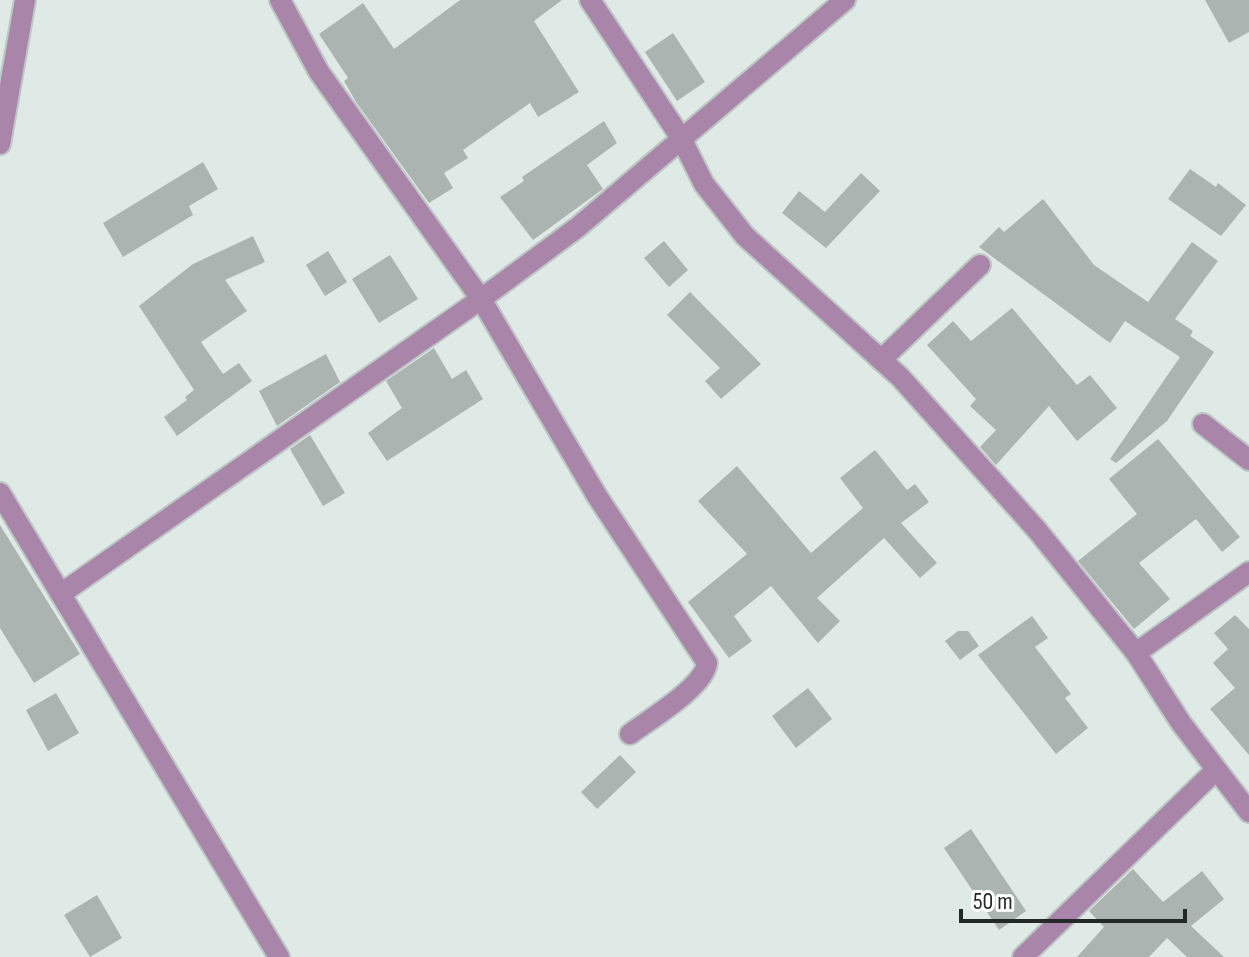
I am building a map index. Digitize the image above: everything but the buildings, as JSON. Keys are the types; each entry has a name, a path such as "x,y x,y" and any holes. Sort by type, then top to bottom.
{"street":[{"path":"0,144 25,0"},
{"path":"280,0 319,72 481,299 597,496 707,663 706,672 695,685 630,734"},
{"path":"590,0 681,138 704,184 745,236 881,360 1037,530 1136,653 1215,771 1249,812"},
{"path":"62,593 481,299 578,227 845,0"},
{"path":"881,360 980,265"},
{"path":"1203,424 1249,460"},
{"path":"0,493 279,957"},
{"path":"1136,653 1249,572"},
{"path":"1023,957 1215,771"}]}
